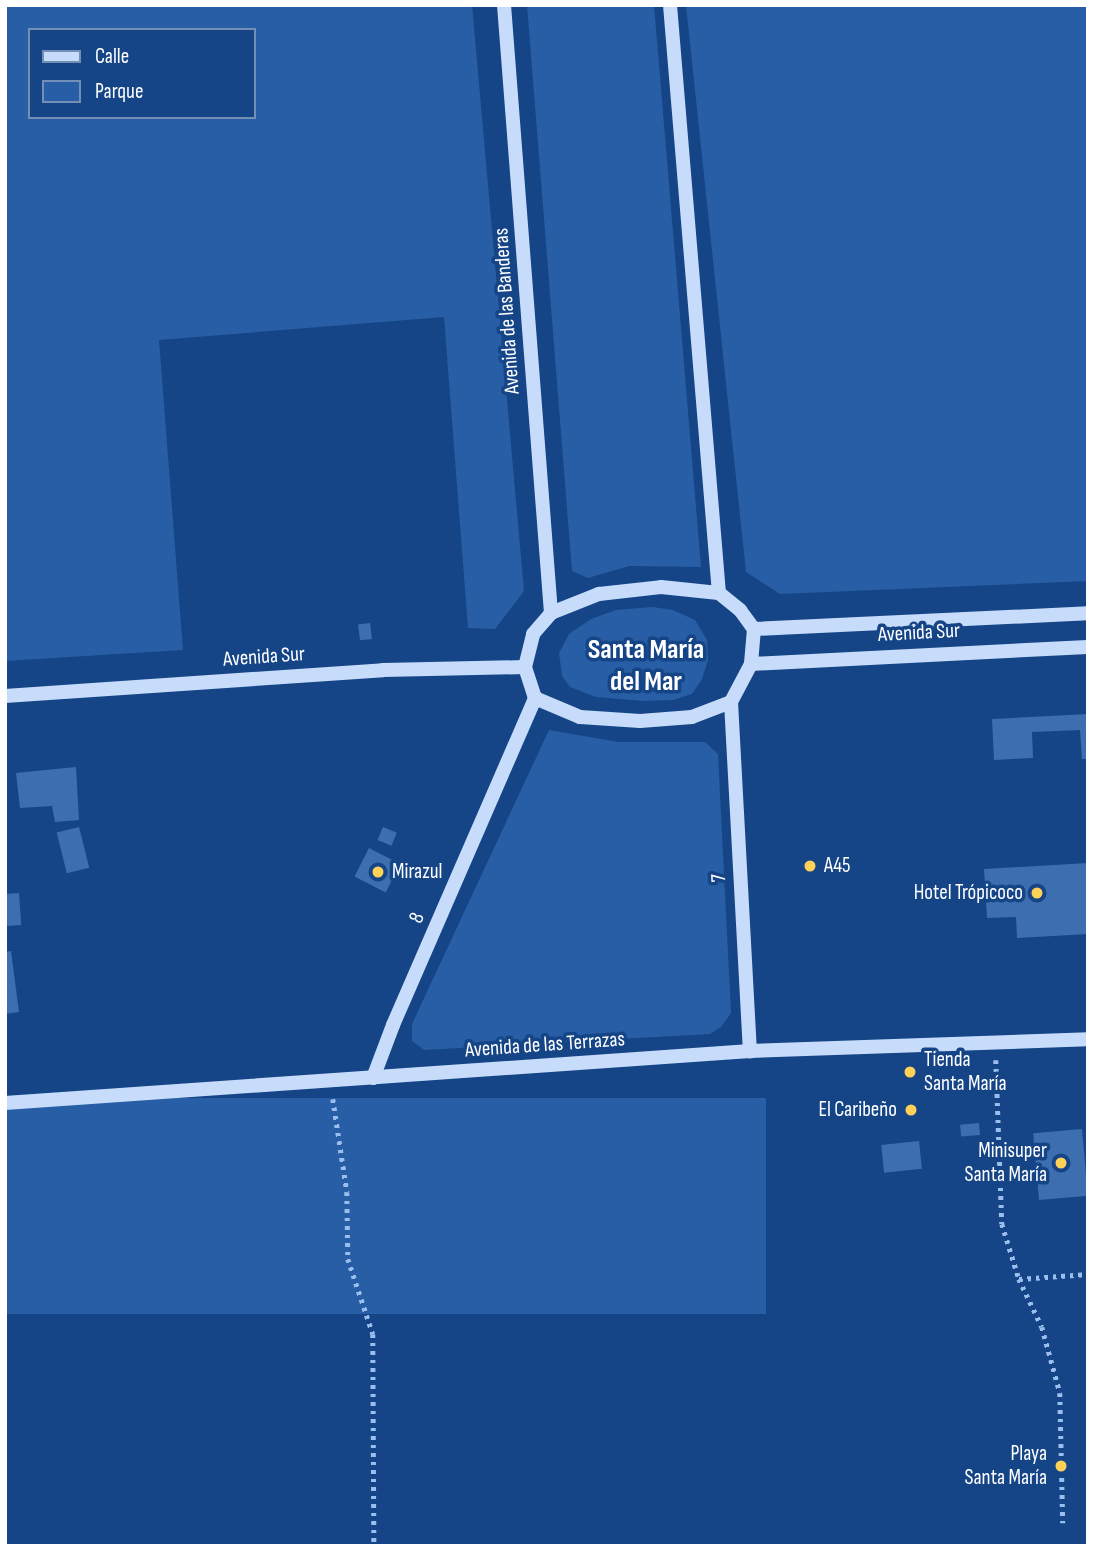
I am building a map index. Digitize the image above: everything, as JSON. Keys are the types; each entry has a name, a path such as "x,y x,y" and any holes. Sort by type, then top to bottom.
{"street":[{"name":"Avenida de las Banderas","path":"504,5 551,613"},
{"path":"670,5 719,593"},
{"path":"661,587 719,593 740,610 754,629 751,664 731,702 692,717 640,721 580,717 535,698 525,667 533,634 551,613 599,594 661,587"},
{"name":"Avenida Sur","path":"754,629 1088,613"},
{"name":"Avenida Sur","path":"751,664 1088,647"},
{"name":"Avenida Sur","path":"5,696 383,670 525,667"},
{"name":"8","path":"373,1078 393,1025 535,698"},
{"name":"7","path":"731,702 750,1051"},
{"name":"Avenida de las Terrazas","path":"5,1103 750,1051 1088,1039"}],"path":[{"path":"996,1042 1002,1224 1019,1279 1042,1327 1060,1393 1063,1524"},
{"path":"331,1081 347,1192 348,1259 373,1334 374,1546"},
{"path":"1019,1279 1088,1274"}],"green space":[{"path":"5,5 472,5 524,591 495,629 468,628 444,317 159,340 183,650 5,661"},
{"path":"527,5 654,5 701,567 629,566 588,578 572,571"},
{"path":"686,5 1088,5 1088,581 780,594 746,572"},
{"path":"653,607 673,610 695,620 707,640 708,660 702,679 692,694 673,700 644,701 596,697 570,687 562,676 559,653 569,634 591,619 616,610"},
{"path":"549,730 618,742 705,742 718,754 731,1013 721,1027 710,1034 424,1050 412,1041 412,1024"},
{"path":"5,1098 766,1098 766,1314 5,1314"}],"building":[{"path":"370,623 372,639 360,640 358,624"},
{"path":"1088,714 1088,759 1082,759 1080,730 1032,732 1033,758 994,760 992,719"},
{"path":"76,767 79,820 55,822 52,806 20,808 16,773"},
{"path":"79,827 89,868 67,873 57,833"},
{"path":"383,827 397,833 391,846 378,840"},
{"path":"369,848 400,864 386,892 354,877"},
{"name":"Hotel Trópicoco","path":"1088,863 1088,934 1017,938 1016,917 987,918 984,869"},
{"path":"19,893 21,925 7,926 5,894"},
{"path":"11,951 19,1012 5,1014 5,952"},
{"path":"979,1123 980,1135 961,1137 960,1125"},
{"name":"Minisuper Santa María","path":"1082,1129 1088,1196 1039,1200 1033,1133"},
{"path":"919,1141 922,1169 884,1173 881,1145"}],"place":[{"name":"A45","path":"810,866"},
{"name":"Mirazul","path":"378,872"},
{"name":"Hotel Trópicoco","path":"1037,893"},
{"name":"Tienda Santa María","path":"910,1072"},
{"name":"El Caribeño","path":"911,1110"},
{"name":"Minisuper Santa María","path":"1061,1163"},
{"name":"Playa Santa María","path":"1061,1466"}],"district":[{"name":"Santa María del Mar","path":"646,666"}]}
